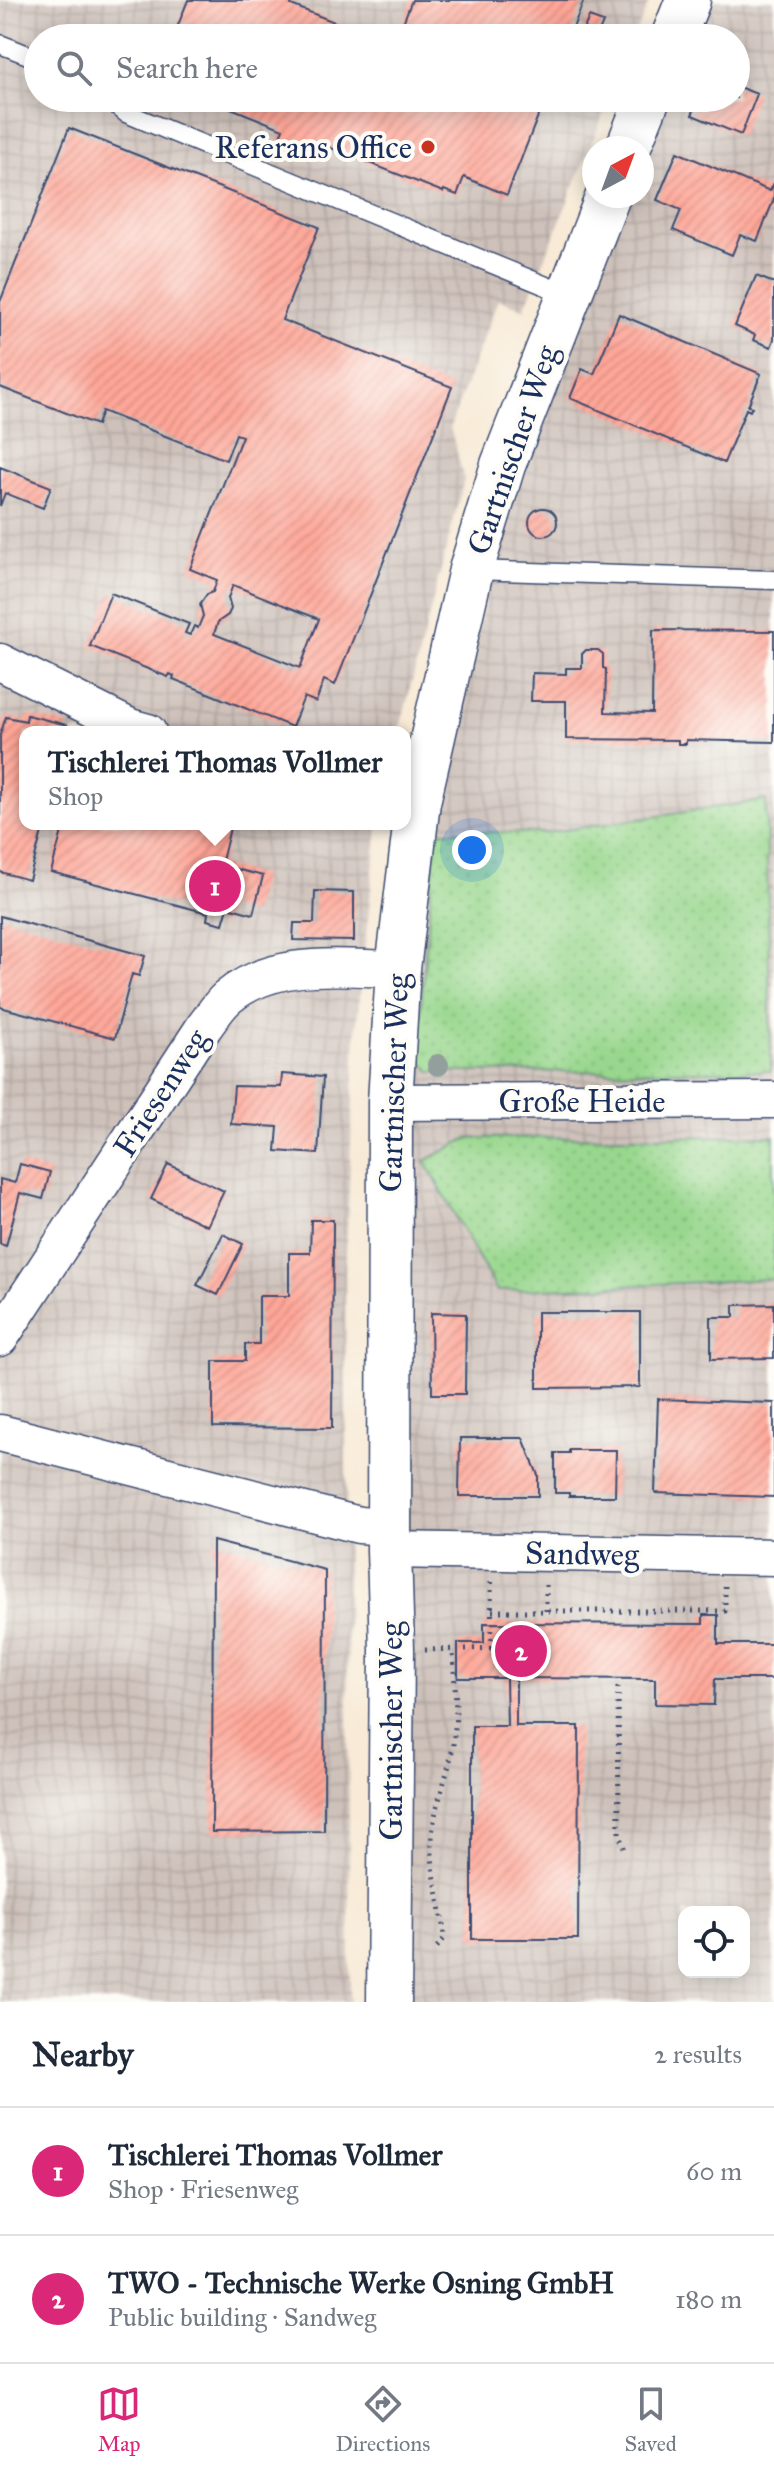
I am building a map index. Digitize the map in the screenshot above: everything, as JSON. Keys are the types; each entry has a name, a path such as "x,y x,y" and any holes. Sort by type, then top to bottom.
{"street":[{"path":"679,24 688,0"},
{"path":"633,136 642,112"},
{"name":"Gartnischer Weg","path":"411,800 471,570 503,465 603,208"},
{"path":"0,662 128,726"},
{"name":"Gartnischer Weg","path":"389,2002 392,1650 389,1538 390,1102 409,830"},
{"name":"Friesenweg","path":"0,1338 204,1027 227,998 259,978 288,970 398,969"},
{"name":"Große Heide","path":"390,1102 774,1100"},
{"path":"0,1433 359,1525 389,1538"},
{"name":"Sandweg","path":"389,1538 491,1553 774,1557"}],"lane":[{"path":"0,44 24,53"},
{"path":"125,112 568,295"},
{"path":"471,570 774,580"}],"path":[{"path":"491,1553 492,1649"},
{"path":"492,1611 725,1611 725,1556"},
{"path":"392,1650 504,1648"},
{"path":"437,1947 444,1939 443,1914 432,1865 432,1840 455,1735 453,1650"},
{"path":"618,1687 619,1833 624,1848"}],"shaded area":[{"path":"0,0 650,0 640,24 24,24 24,112 604,112 595,136 582,136 582,167 524,309 498,299 450,427 464,479 401,726 19,726 19,830 377,830 356,1030 345,1275 350,2002 0,2002"},
{"path":"706,0 774,0 774,2002 408,2002 406,1392 413,1055 432,834 487,590 523,464 623,208 654,208 654,136 651,136 660,112 750,112 750,24 696,24"}],"green space":[{"path":"766,800 771,1071 431,1072 417,1054 436,831 545,833"},
{"path":"774,1136 774,1279 497,1291 425,1161 468,1138"}],"building":[{"path":"188,0 293,0 291,5 339,24 179,24"},
{"name":"Referans Office","path":"412,0 584,0 575,24 403,24"},
{"path":"589,17 603,22 602,24 586,24"},
{"path":"750,91 757,94 750,112"},
{"name":"Referans Office","path":"241,112 540,112 507,195 464,177 457,195 443,192 316,142 310,158 273,153 283,129"},
{"path":"693,112 750,112 741,135 692,115"},
{"path":"69,128 319,227 282,320 452,387 335,685 324,680 316,702 304,697 292,726 290,726 173,679 174,676 170,674 168,677 90,646 111,593 189,624 185,633 190,635 194,626 198,628 203,616 200,604 207,594 213,592 217,580 190,569 242,436 236,434 226,460 102,411 97,425 0,387 0,302","holes":["233,585 319,619 300,668 214,634 218,622 231,609 228,598"]},
{"path":"677,152 770,191 774,183 774,199 757,241 740,235 732,255 673,230 681,210 657,200"},
{"path":"756,276 774,283 774,339 771,347 753,340 755,335 735,326"},
{"path":"619,314 761,374 748,406 752,407 750,411 746,409 724,463 570,398 582,369 594,374"},
{"path":"0,467 51,487 43,508 5,493 0,506"},
{"path":"543,508 553,512 557,522 553,532 543,536 533,532 529,522 533,512"},
{"path":"653,630 774,631 774,742 686,740 686,744 678,744 678,740 566,739 566,701 531,701 532,673 566,674 566,668 582,668 582,654 586,650 598,650 603,654 603,668 606,669 605,712 652,713"},
{"path":"27,715 67,725 19,726 19,830 42,830 29,880 0,872 0,735 6,717 26,721"},
{"path":"62,830 230,830 221,865 263,876 253,914 228,907 223,924 207,920 208,913 51,872"},
{"path":"315,891 354,892 354,941 293,940 294,923 314,923"},
{"path":"0,916 145,956 139,976 132,974 115,1038 0,1007"},
{"path":"282,1074 323,1077 318,1154 276,1151 278,1127 231,1124 234,1086 281,1087"},
{"path":"20,1164 50,1172 43,1199 20,1193 6,1246 0,1244 0,1179 15,1183"},
{"path":"168,1164 224,1191 207,1226 151,1199"},
{"path":"311,1220 333,1220 332,1428 213,1427 213,1361 245,1361 245,1344 259,1344 259,1296 289,1296 289,1253 310,1253"},
{"path":"223,1234 243,1244 218,1295 197,1285"},
{"path":"774,1304 774,1358 711,1359 711,1317 734,1317 734,1305"},
{"path":"537,1312 640,1312 640,1387 537,1388"},
{"path":"431,1313 466,1314 465,1394 432,1394"},
{"path":"658,1399 774,1403 774,1497 655,1493"},
{"path":"460,1438 523,1438 538,1475 538,1496 459,1496"},
{"path":"569,1450 616,1450 615,1496 555,1493 555,1453 569,1453"},
{"path":"213,1541 325,1570 324,1831 212,1832"},
{"path":"703,1615 718,1615 718,1644 774,1644 774,1679 715,1679 714,1705 655,1704 655,1679 516,1678 516,1726 579,1726 578,1939 472,1939 472,1726 507,1726 506,1678 458,1678 458,1643 484,1643 484,1623 703,1624"}],"place":[{"name":"Referans Office","path":"428,147"},
{"name":"Tischlerei Thomas Vollmer","path":"215,886"},
{"name":"TWO - Technische Werke Osning GmbH","path":"521,1651"}]}
